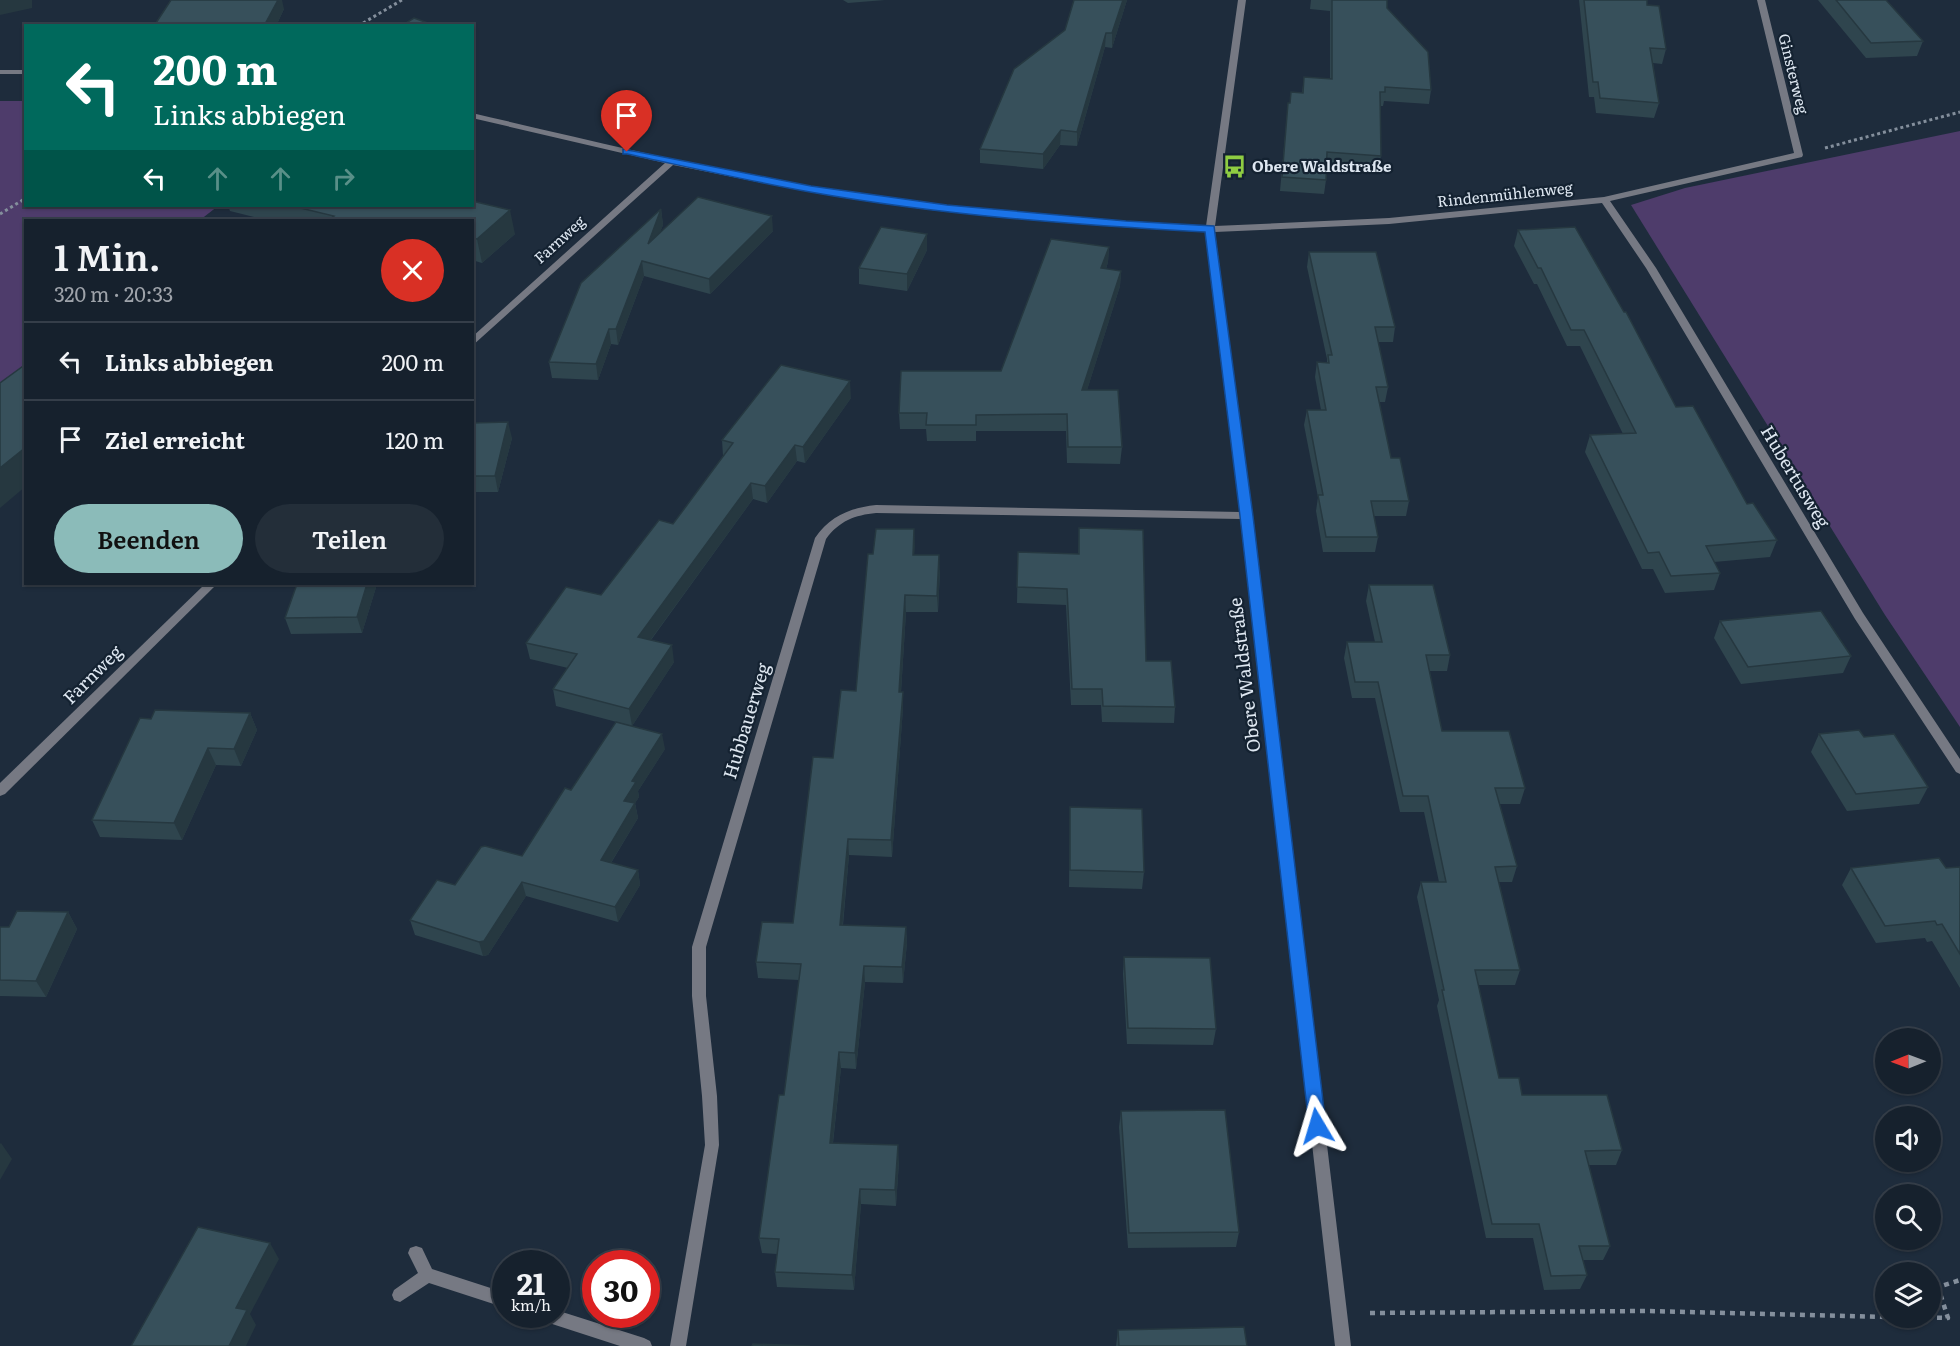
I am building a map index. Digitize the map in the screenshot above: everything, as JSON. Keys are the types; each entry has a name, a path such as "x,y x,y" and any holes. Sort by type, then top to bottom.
{"street":[{"name":"Obere Waldstraße","path":"1242,0 1210,229 1246,516 1343,1346"},
{"name":"Ginsterweg","path":"1761,0 1799,155"},
{"path":"0,72 24,72"},
{"name":"Rindenmühlenweg","path":"474,115 671,162 811,189 947,208 1126,225 1210,229 1389,222 1604,200 1799,155"},
{"name":"Farnweg","path":"474,341 671,162"},
{"name":"Hubertusweg","path":"1604,200 1651,268 1859,616 1960,770"},
{"name":"Hubbauerweg","path":"678,1346 712,1145 712,1112 697,972 699,947 820,538 828,526 849,514 876,509 1246,516"},
{"name":"Farnweg","path":"0,791 210,585"},
{"path":"416,1253 427,1275 492,1296"},
{"path":"400,1294 427,1275"},
{"path":"570,1322 644,1346"}],"path":[{"path":"361,24 402,0"},
{"path":"1799,155 1960,112"},
{"path":"0,214 24,199"},
{"path":"1941,1286 1960,1280"},
{"path":"1941,1296 1948,1318 1941,1318"},
{"path":"1339,1313 1646,1311 1875,1317"}],"shaded area":[{"path":"0,101 24,101 24,207 217,207 201,219 24,219 24,367 0,387"},
{"path":"1960,131 1960,727 1885,615 1631,205 1685,188"}],"building":[{"path":"171,0 278,0 265,24 155,24"},
{"path":"1074,0 1123,0 1112,33 1106,33 1077,132 1061,130 1043,154 980,149 1014,69 1065,30"},
{"path":"1332,0 1387,0 1387,8 1428,52 1431,90 1385,87 1385,92 1380,92 1381,156 1327,152 1326,180 1282,177 1288,103 1290,103 1291,92 1303,93 1304,77 1332,79"},
{"path":"1584,0 1647,0 1647,5 1659,6 1666,49 1650,48 1659,103 1600,98 1598,82 1593,82"},
{"path":"1836,0 1886,0 1923,41 1871,43"},
{"path":"414,18 430,24 404,24"},
{"path":"698,197 772,216 709,279 642,261 616,329 609,329 596,364 549,362 581,283 661,209 648,244"},
{"path":"474,201 510,210 477,239 474,238 474,219 330,219 334,216 296,207 474,207"},
{"path":"881,227 927,234 907,274 859,268"},
{"path":"1575,227 1626,312 1676,407 1693,406 1747,504 1753,503 1777,540 1706,546 1720,573 1671,576 1659,552 1648,553 1590,435 1636,433 1584,330 1571,330 1541,268 1538,268 1518,230"},
{"path":"1051,239 1109,247 1101,268 1121,271 1082,390 1118,390 1122,447 1068,447 1067,414 976,415 976,425 926,425 927,413 899,413 901,371 1001,371"},
{"path":"1309,252 1376,252 1395,327 1375,327 1388,387 1376,387 1391,458 1400,458 1409,501 1371,501 1378,537 1326,537 1318,495 1323,495 1307,410 1326,410 1317,362 1329,363 1328,355 1332,355"},
{"path":"24,365 24,449 0,468 0,383"},
{"path":"781,365 850,381 803,447 795,445 765,486 751,483 638,637 672,645 629,709 553,689 577,654 526,643 566,587 601,595 659,520 673,524 733,443 722,440"},
{"path":"508,422 495,476 474,476 474,423"},
{"path":"1079,528 1143,530 1146,661 1171,661 1175,707 1103,706 1102,689 1072,689 1067,589 1017,587 1018,552 1079,554"},
{"path":"876,529 914,529 913,555 939,555 937,596 905,595 899,692 903,692 891,840 848,839 840,925 906,927 902,967 864,966 855,1053 839,1052 830,1143 898,1145 895,1190 860,1189 852,1275 775,1272 779,1239 759,1238 779,1095 784,1095 801,964 756,962 762,922 793,923 813,757 833,758 841,690 856,691 868,554 873,554"},
{"path":"297,585 367,585 357,617 285,618"},
{"path":"1369,585 1433,585 1450,655 1426,655 1442,731 1509,731 1525,788 1495,788 1517,866 1495,867 1520,970 1475,970 1499,1078 1519,1078 1522,1095 1607,1095 1622,1150 1585,1151 1610,1246 1579,1246 1587,1275 1551,1276 1539,1224 1492,1224 1421,882 1446,882 1428,796 1403,796 1378,682 1355,682 1347,642 1382,642"},
{"path":"1821,611 1851,656 1748,667 1720,621"},
{"path":"155,710 250,713 234,749 208,748 174,823 92,820 140,718 151,719"},
{"path":"616,722 662,734 632,781 636,782 624,801 635,803 601,860 638,870 615,907 522,882 484,941 479,942 410,920 437,880 455,885 481,847 485,846 522,856 565,788 571,790"},
{"path":"1859,730 1864,737 1894,734 1928,787 1856,794 1819,734"},
{"path":"1070,807 1142,809 1144,872 1070,870"},
{"path":"1939,858 1946,868 1960,867 1960,954 1942,924 1937,925 1935,921 1885,926 1851,868"},
{"path":"17,911 68,912 36,981 0,980 0,927 9,927"},
{"path":"1124,957 1210,958 1216,1029 1128,1028"},
{"path":"1225,1110 1239,1232 1129,1233 1121,1111"},
{"path":"198,1227 270,1243 236,1308 247,1310 229,1346 131,1346"},
{"path":"1244,1327 1247,1346 1119,1346 1118,1330"},
{"path":"753,1344 810,1346 752,1346"}],"place":[{"name":"Obere Waldstraße","path":"1234,167"}],"route":[{"path":"627,152 811,189 947,208 1126,225 1210,229 1317,1126"}]}
